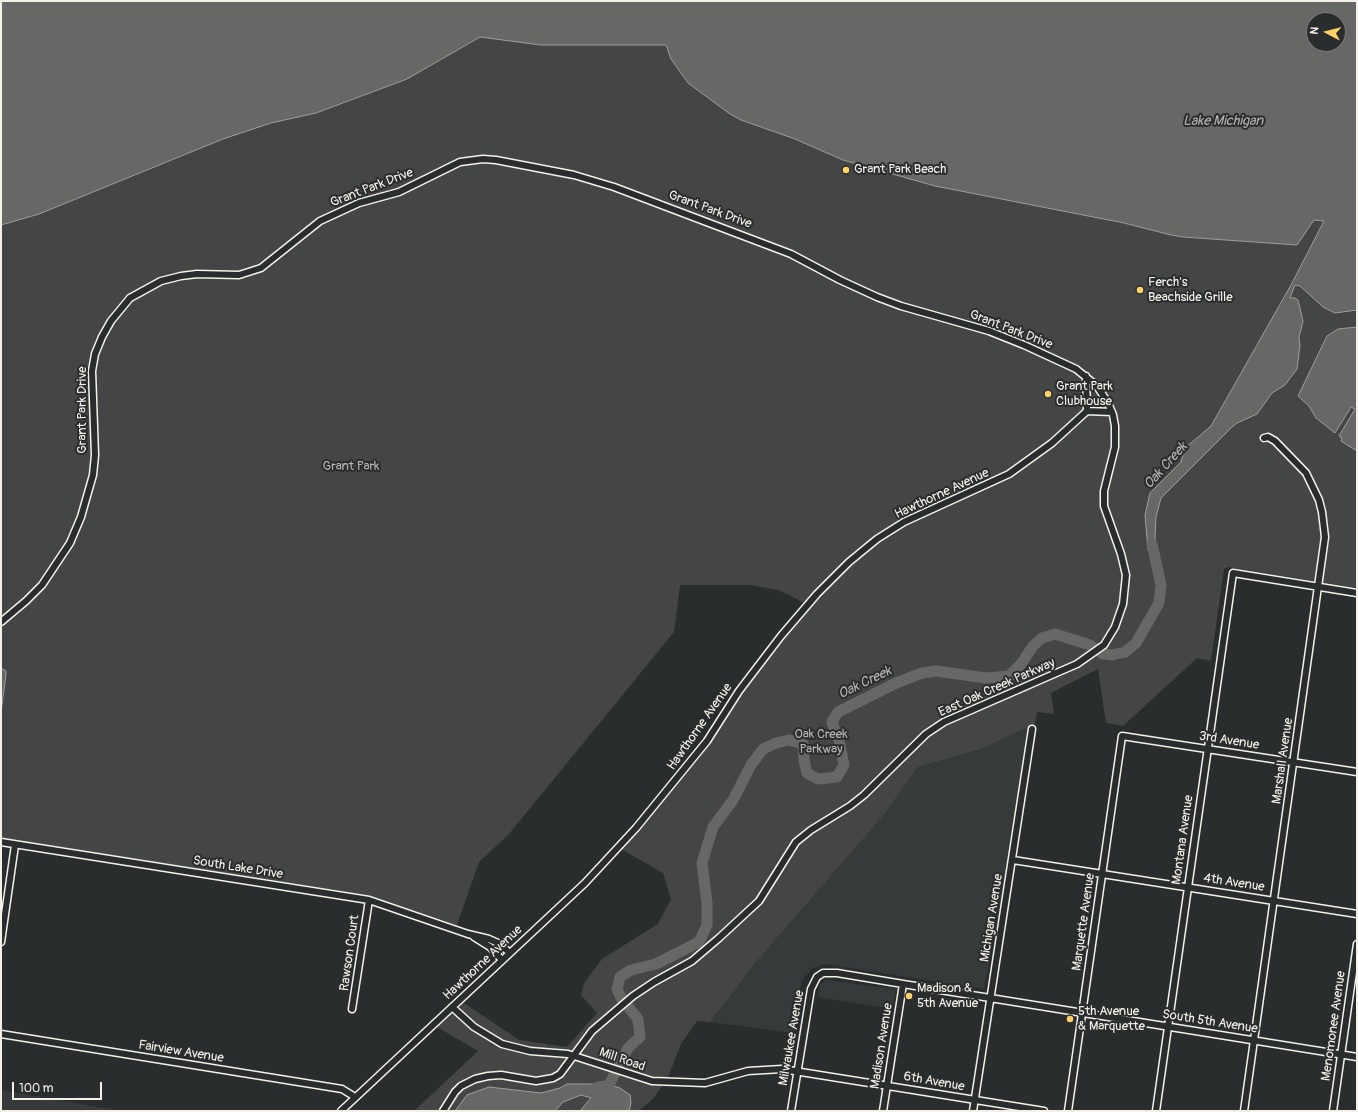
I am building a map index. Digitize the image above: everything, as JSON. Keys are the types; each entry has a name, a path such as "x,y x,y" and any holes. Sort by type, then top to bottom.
{"street":[{"name":"Grant Park Drive","path":"1,622 42,585 70,543 81,517 93,475 95,455 92,371 95,354 110,321 130,298 161,282 181,276 197,274 239,275 261,268 320,221 359,203 399,192 460,162 478,159 496,160 574,175 614,187 791,254 876,297 901,306 996,334 1063,362 1086,376"},
{"path":"1086,376 1087,412 1112,412"},
{"name":"East Oak Creek Parkway","path":"574,1056 587,1036 633,996 699,955 759,901 796,842 811,830 850,806 864,795 926,734 944,722 1056,674 1089,656 1104,645 1115,627 1126,593 1124,563 1104,506 1104,491 1116,439 1112,412 1096,386 1086,376"},
{"name":"Hawthorne Avenue","path":"341,1111 585,883 636,828 707,741 739,691 781,636 821,590 849,562 877,540 904,522 1009,474 1052,443 1087,412"},
{"name":"Marshall Avenue","path":"1244,1111 1325,537 1319,500 1306,473 1274,440 1264,438"},
{"name":"Montana Avenue","path":"1156,1111 1233,573 1318,586"},
{"path":"1318,586 1357,593"},
{"name":"Michigan Avenue","path":"973,1111 1013,860 1032,729"},
{"name":"3rd Avenue","path":"1122,736 1357,772"},
{"name":"Marquette Avenue","path":"1068,1111 1122,736"},
{"name":"South Lake Drive","path":"1,842 369,900 468,934 494,941 510,953"},
{"path":"1,942 15,845"},
{"name":"4th Avenue","path":"1013,860 1357,914"},
{"name":"Rawson Court","path":"352,1009 369,900"},
{"name":"South Lake Drive","path":"468,934 490,947 502,960"},
{"name":"Menomonee Avenue","path":"1333,1111 1357,944"},
{"name":"South 5th Avenue","path":"823,973 991,998 1357,1057"},
{"name":"Milwaukee Avenue","path":"791,1111 811,988 817,977 823,973"},
{"name":"Madison Avenue","path":"883,1111 902,984"},
{"name":"Mill Road","path":"452,1007 474,1028 502,1044 530,1050 574,1056 652,1081 694,1084 714,1082 757,1070 782,1069 797,1072"},
{"name":"Fairview Avenue","path":"1,1034 342,1089 355,1097"},
{"path":"443,1111 455,1092 461,1086 475,1078 496,1075 536,1081 553,1078 564,1070 574,1056"},
{"name":"6th Avenue","path":"797,1072 1044,1111"}],"shaded area":[{"path":"1035,724 984,989 825,964 813,968 802,980 793,1033 710,1022 757,961 883,816 918,767 981,749"},
{"path":"825,980 896,989 892,1009 817,997 820,985"},
{"path":"1,1090 121,1111 1,1111"}],"green space":[{"name":"Grant Park","path":"480,37 541,45 666,45 671,59 688,83 741,120 795,139 843,160 935,186 1125,223 1183,237 1297,245 1314,220 1324,221 1291,285 1211,426 1185,448 1181,462 1150,493 1145,515 1158,559 1155,537 1156,517 1161,498 1232,427 1237,423 1257,414 1272,393 1285,385 1297,369 1301,330 1290,299 1295,285 1300,286 1323,307 1357,310 1357,327 1338,329 1327,336 1298,396 1309,406 1317,418 1335,433 1351,407 1355,409 1341,441 1357,451 1357,588 1228,567 1224,569 1211,661 1197,658 1123,726 1106,723 1098,669 1051,693 1054,714 1037,712 1035,724 981,749 918,767 883,816 757,961 710,1022 697,1021 681,1044 668,1077 653,1099 638,1111 414,1111 478,1051 437,1027 464,1003 519,1040 567,1047 597,1013 581,995 584,983 602,959 658,924 671,899 663,873 621,849 698,759 746,687 810,607 778,590 750,585 680,585 674,632 509,834 479,862 457,925 367,895 1,838 1,225 39,214 223,139 271,123 316,113 407,79"}],"water":[{"name":"Lake Michigan","path":"1,1 1357,1 1357,310 1335,313 1323,307 1300,286 1295,285 1290,298 1295,298 1298,300 1303,321 1299,338 1300,345 1297,369 1285,385 1272,393 1257,414 1237,423 1232,427 1161,498 1156,517 1155,537 1158,559 1154,559 1148,550 1145,515 1150,493 1181,462 1185,448 1211,426 1291,285 1324,221 1314,220 1297,245 1183,237 1124,223 935,186 843,160 795,139 741,120 730,114 688,83 671,59 666,45 541,45 480,37 407,79 316,113 271,123 223,139 39,214 1,225"},
{"path":"1357,327 1357,451 1341,441 1342,438 1339,436 1355,409 1351,407 1335,433 1316,418 1309,406 1298,396 1327,336 1338,329"},
{"path":"1,668 6,671 6,675 1,712"},
{"path":"600,1082 620,1088 630,1095 631,1103 629,1111 580,1111 591,1098 581,1095 563,1102 555,1111 455,1111 467,1095 489,1087 541,1093 560,1088 567,1084 593,1084"}],"waterway":[{"name":"Oak Creek","path":"596,1088 609,1085 628,1048 640,1037 638,1019 621,998 617,989 620,977 631,970 656,964 699,942 707,925 707,903 702,863 713,827 733,800 751,765 763,749 776,743 789,740 803,744 807,773 818,779 837,777 844,765 839,740 832,722 838,712 896,683 922,673 936,671 986,678 1009,676 1021,664 1033,646 1042,638 1055,634 1090,645 1103,654 1112,655 1125,652 1136,643 1159,603 1161,585 1152,544"}],"place":[{"name":"Grant Park Beach","path":"846,170"},
{"name":"Ferch's Beachside Grille","path":"1140,290"},
{"name":"Grant Park Clubhouse","path":"1048,394"},
{"name":"Madison & 5th Avenue","path":"909,996"},
{"name":"5th Avenue & Marquette","path":"1070,1019"}],"park label":[{"name":"Oak Creek Parkway","path":"821,742"}]}
